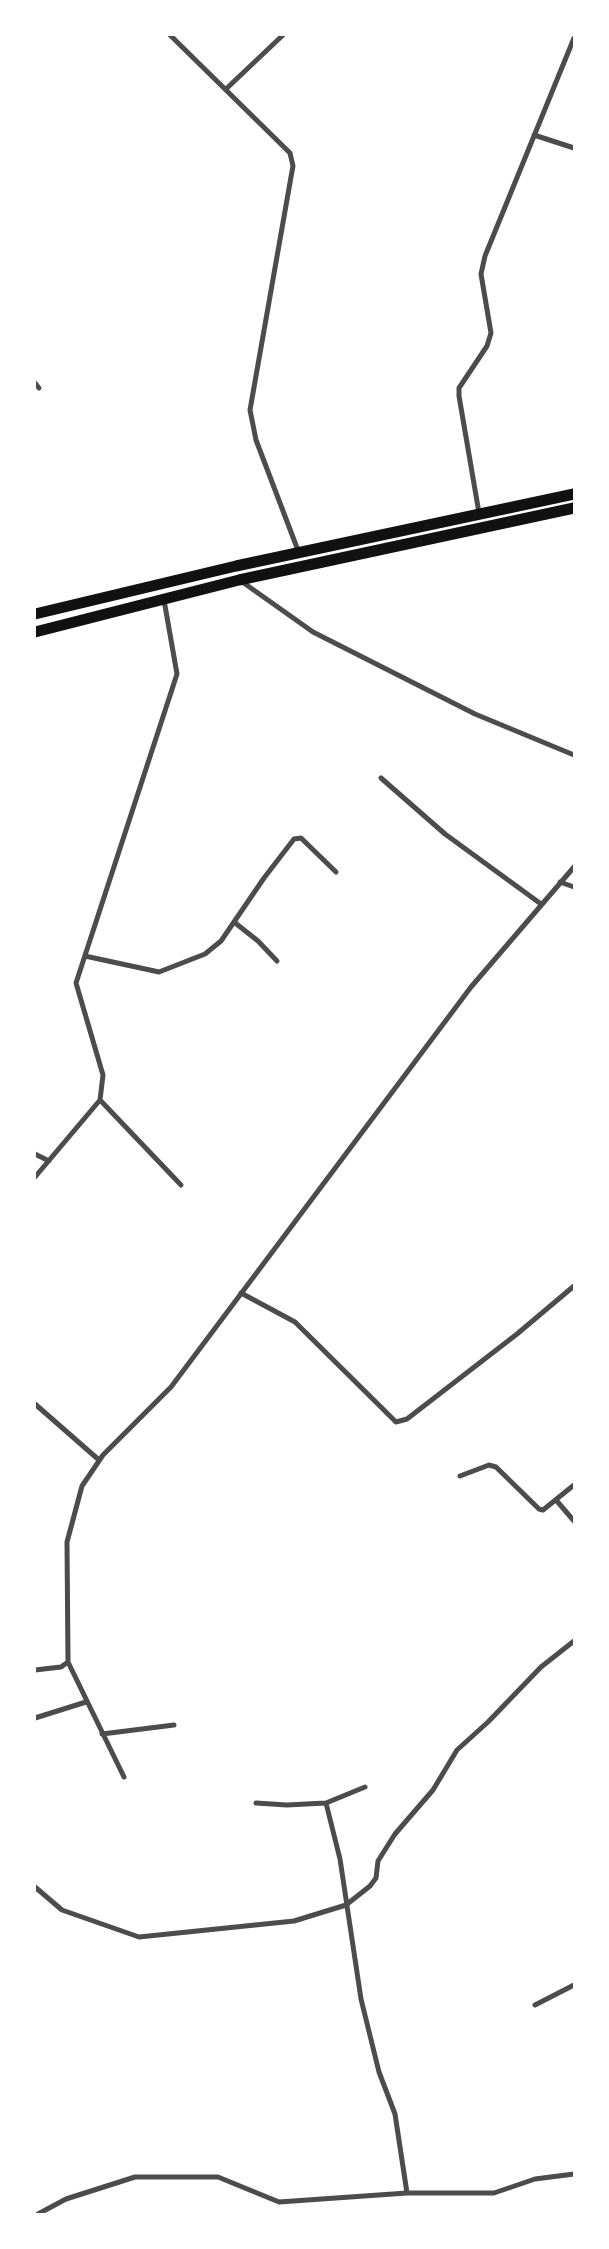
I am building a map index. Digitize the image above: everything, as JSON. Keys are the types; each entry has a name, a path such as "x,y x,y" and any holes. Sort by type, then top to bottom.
{"highway":[{"path":"35,614 74,603 574,494"},
{"path":"35,632 239,580 574,508"}],"street":[{"path":"170,35 290,153 293,166 250,410 256,440 300,553"},
{"path":"226,88 283,35"},
{"path":"480,515 459,396 460,388 487,346 491,334 481,274 534,135 574,38"},
{"path":"534,135 574,148"},
{"path":"239,580 313,632 475,714 574,755"},
{"path":"35,1177 100,1100 103,1075 76,983 177,674 164,599"},
{"path":"380,778 445,834 542,904"},
{"path":"85,956 159,972 205,954 220,941 294,839 301,838 336,872"},
{"path":"124,1778 68,1662 67,1542 82,1486 99,1460 170,1387 471,987 574,867"},
{"path":"560,882 574,887"},
{"path":"234,922 258,941 277,960"},
{"path":"100,1100 181,1185"},
{"path":"35,1154 49,1160"},
{"path":"241,1292 295,1322 396,1422 406,1419 414,1413 517,1334 574,1286"},
{"path":"35,1404 99,1460"},
{"path":"460,1476 490,1465 496,1467 539,1509 543,1510 574,1485"},
{"path":"556,1500 574,1521"},
{"path":"35,1887 62,1910 139,1937 294,1921 346,1905 370,1886 376,1878 378,1861 395,1834 433,1790 457,1750 488,1722 541,1667 574,1641"},
{"path":"35,1670 61,1667 68,1662"},
{"path":"35,1718 86,1702"},
{"path":"102,1734 174,1725"},
{"path":"256,1803 287,1805 326,1803 365,1787"},
{"path":"326,1803 340,1859 361,1999 379,2072 395,2114 407,2193"},
{"path":"536,2005 574,1985"},
{"path":"38,2214 66,2199 135,2177 218,2177 279,2202 407,2193 494,2193 535,2179 574,2174"}]}
